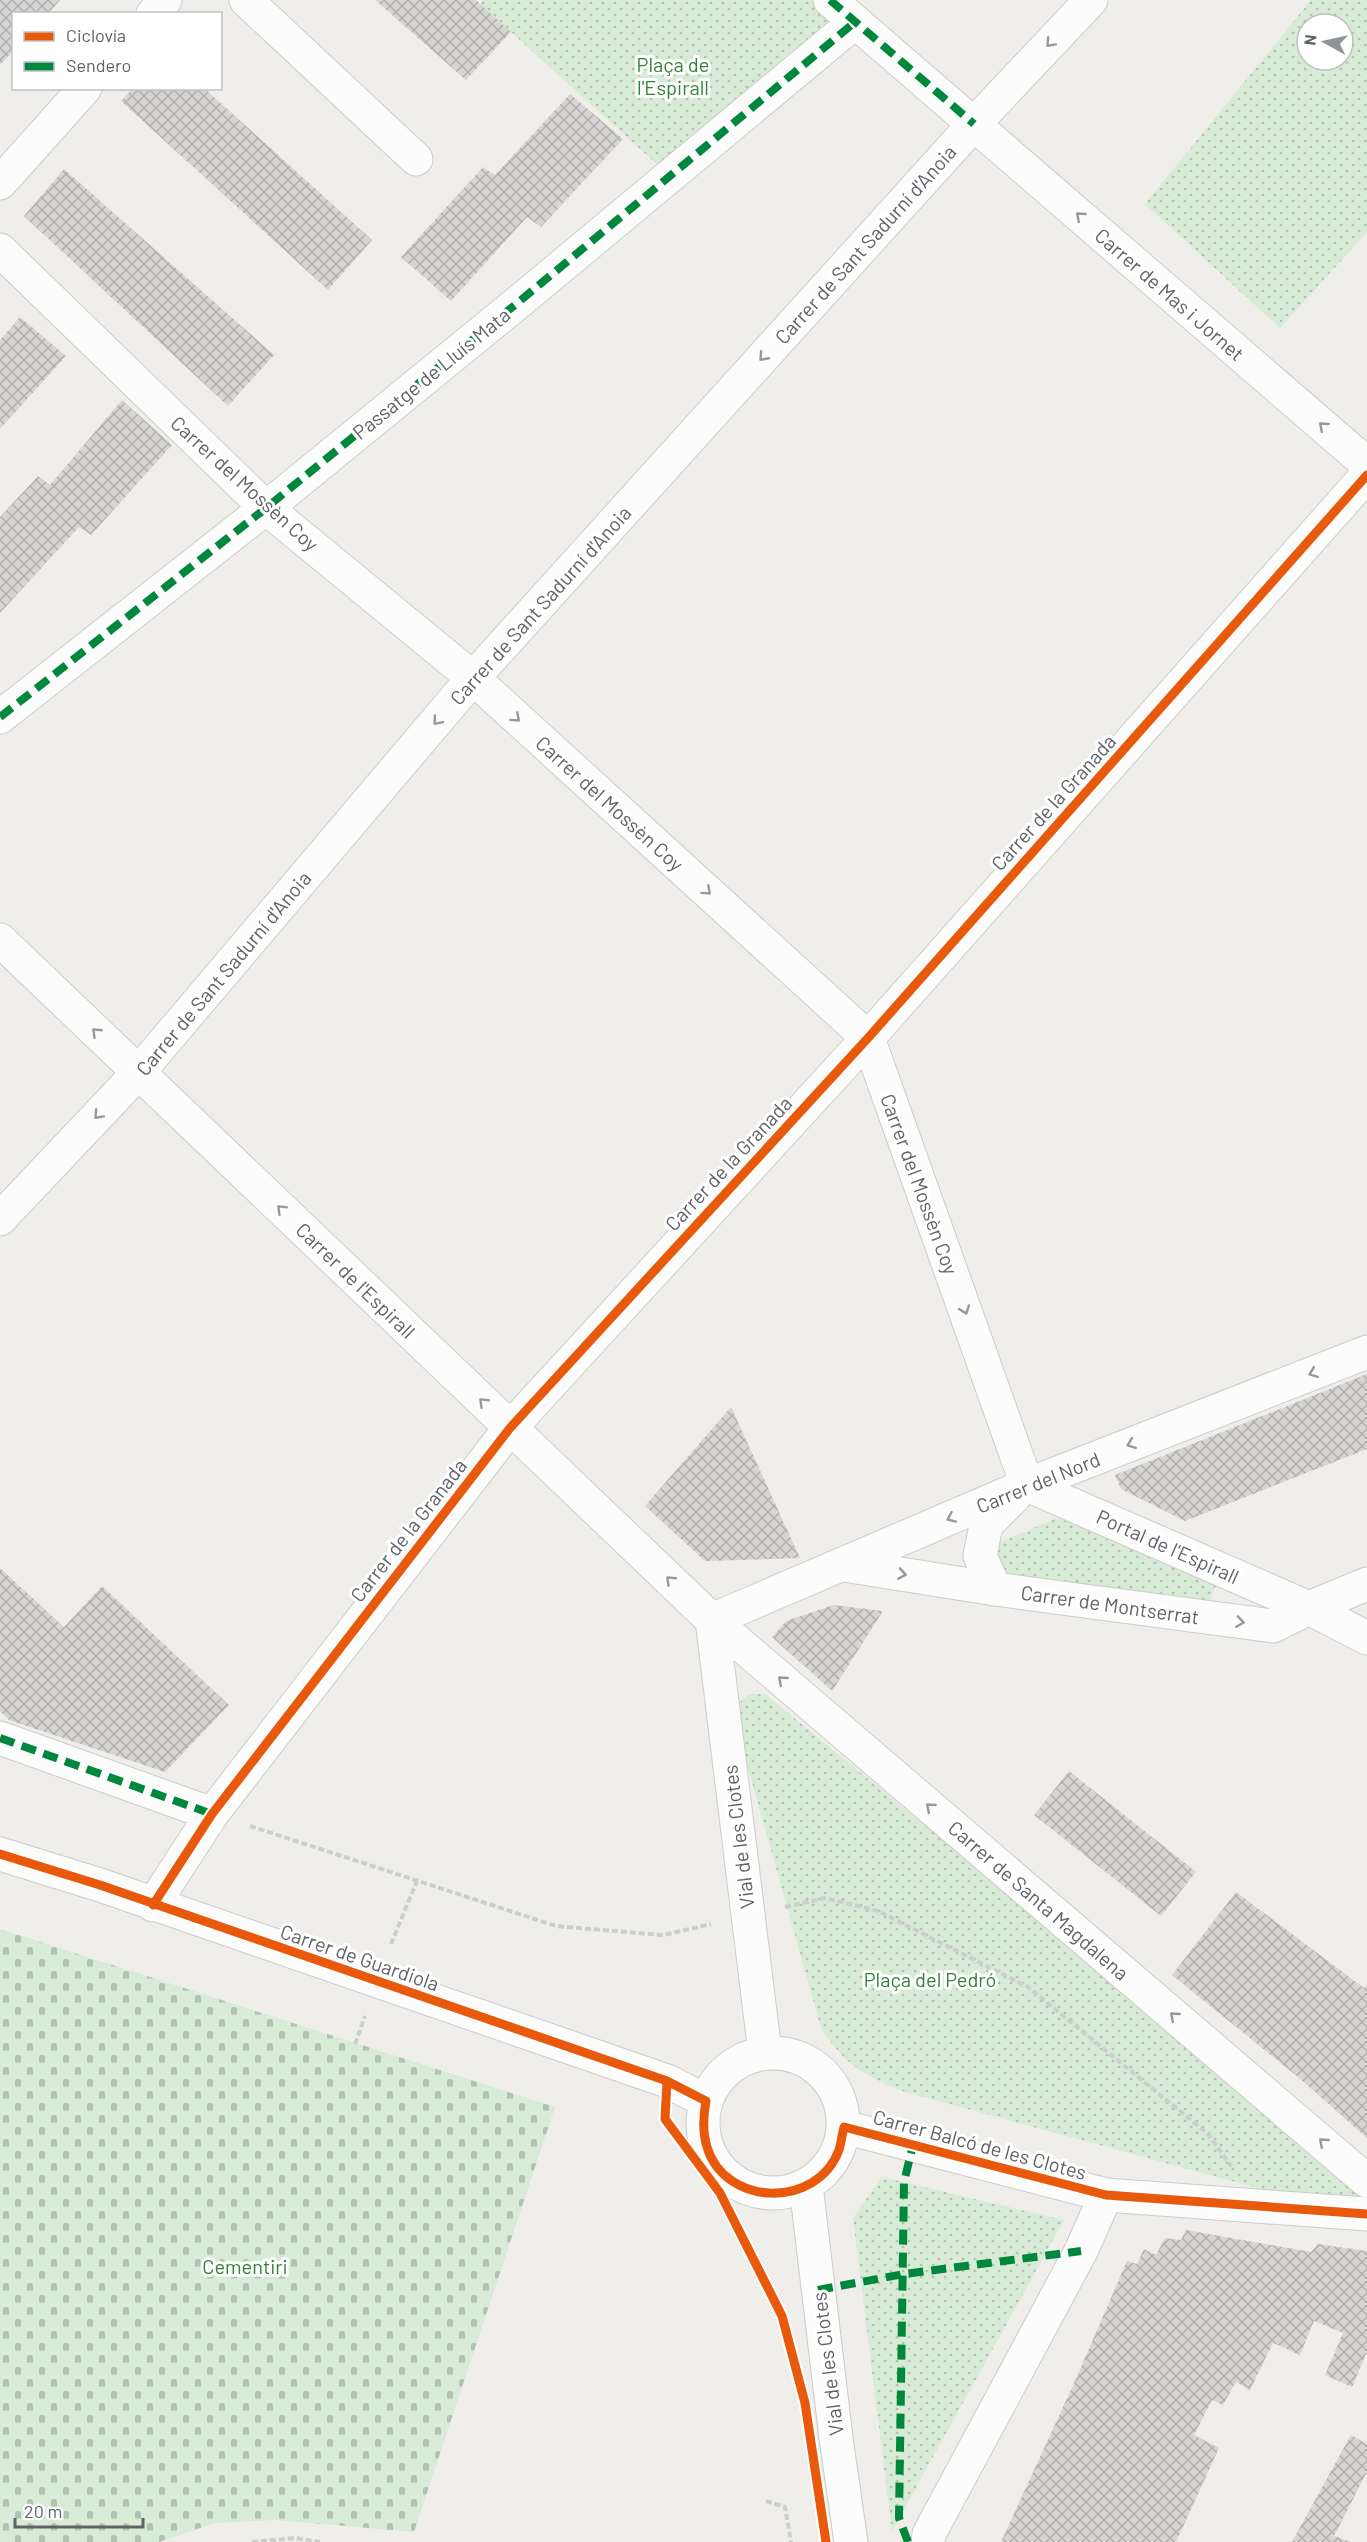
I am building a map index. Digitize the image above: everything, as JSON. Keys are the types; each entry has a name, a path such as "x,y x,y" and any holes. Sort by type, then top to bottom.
{"street":[{"path":"155,12 165,0"},
{"path":"246,0 417,159"},
{"path":"830,0 974,124"},
{"name":"Carrer de Sant Sadurní d'Anoia","path":"0,1219 138,1073 473,678 974,124 1091,0"},
{"name":"Passatge de Lluís Mata","path":"0,717 266,508 521,300 855,22"},
{"path":"0,183 83,90"},
{"name":"Carrer de Mas i Jornet","path":"974,124 1367,464"},
{"name":"Carrer del Mossèn Coy","path":"0,250 266,508 473,678 868,1038 1027,1485"},
{"name":"Carrer de la Granada","path":"153,1905 212,1814 510,1428 868,1038 1367,475"},
{"name":"Carrer de l'Espirall","path":"0,940 712,1620"},
{"name":"Carrer del Nord","path":"712,1620 1027,1485 1367,1352"},
{"path":"995,1589 980,1556 986,1525 1027,1485"},
{"name":"Portal de l'Espirall","path":"1027,1485 1309,1608"},
{"name":"Carrer de Montserrat","path":"844,1565 995,1589 1273,1626 1367,1584"},
{"path":"1309,1608 1367,1638"},
{"name":"Vial de les Clotes","path":"712,1620 765,2053"},
{"name":"Carrer de Santa Magdalena","path":"712,1620 1367,2181"},
{"path":"0,1738 212,1814"},
{"name":"Carrer de Guardiola","path":"0,1854 667,2081 706,2101"},
{"path":"765,2053 789,2054 812,2064 830,2081 841,2103 844,2127 838,2151 825,2172 806,2186 782,2194 759,2193 737,2184 728,2177 719,2169 707,2148 702,2125 706,2101 715,2083 728,2068 746,2058 765,2053"},
{"name":"Carrer Balcó de les Clotes","path":"844,2127 1106,2195 1082,2251 929,2534 928,2542"},
{"name":"Vial de les Clotes","path":"806,2186 836,2438 851,2542"},
{"path":"1106,2195 1367,2214"}],"path":[{"path":"766,2501 785,2507 791,2542"},
{"path":"252,2542 295,2538 320,2542"}],"green space":[{"name":"Plaça de l'Espirall","path":"483,0 830,0 855,22 670,176 480,4"},
{"path":"1311,0 1367,0 1367,232 1280,328 1145,204 1295,20 1295,72 1355,72 1355,12 1301,12"},
{"path":"1058,1518 1217,1583 1205,1610 1007,1575 990,1546"},
{"name":"Plaça del Pedró","path":"750,1694 765,1694 1288,2124 1367,2190 1367,2205 1272,2192 905,2092 867,2075 847,2060 821,2028 736,1725 740,1702"},
{"name":"Cementiri","path":"0,1929 555,2107 414,2532 276,2520 215,2523 159,2542 0,2542"},
{"path":"882,2177 1064,2220 892,2531 853,2218"}],"building":[{"path":"0,0 60,0 50,12 12,12 12,52 0,65"},
{"path":"375,0 476,0 511,32 466,80"},
{"path":"131,90 206,90 372,240 328,290 121,101"},
{"path":"570,94 623,139 541,227 527,217 451,301 401,257 483,167 495,175"},
{"path":"64,169 274,355 228,406 24,216"},
{"path":"20,317 66,356 0,429 0,340"},
{"path":"122,400 172,445 91,535 79,527 0,613 0,517 38,476 50,485"},
{"path":"1367,1374 1367,1449 1185,1521 1121,1489 1115,1475"},
{"path":"731,1407 800,1558 705,1561 645,1506"},
{"path":"0,1568 64,1627 102,1586 229,1705 165,1772 9,1720 0,1711"},
{"path":"834,1605 883,1611 832,1691 772,1637 786,1621"},
{"path":"1069,1771 1196,1872 1161,1916 1034,1815"},
{"path":"1236,1892 1364,1988 1367,1985 1367,2138 1298,2077 1172,1975"},
{"path":"1186,2230 1311,2252 1318,2244 1367,2251 1367,2352 1352,2387 1325,2375 1343,2333 1314,2321 1300,2355 1273,2343 1250,2390 1236,2382 1223,2405 1212,2400 1194,2435 1219,2448 1176,2542 1001,2542 1127,2261 1137,2264 1144,2249 1156,2255 1165,2238 1181,2240"},
{"path":"1351,2435 1367,2444 1367,2472 1334,2536 1351,2542 1292,2542"}],"marked path":[{"path":"830,0 974,124"},
{"path":"0,717 266,508 521,300 855,22"},
{"path":"0,1738 212,1814"},
{"path":"908,2542 899,2518 904,2182 913,2145"},
{"path":"818,2290 904,2274 1081,2251"}],"cycle path":[{"path":"153,1905 212,1814 510,1428 868,1038 1367,475"},
{"path":"0,1854 100,1885 667,2081 706,2101 704,2135 717,2167 732,2181 751,2190 771,2193 792,2191 812,2183 828,2169 839,2150 844,2127 1106,2195 1367,2214"},
{"path":"667,2081 665,2119 720,2193 782,2316 805,2403 826,2542"}]}
